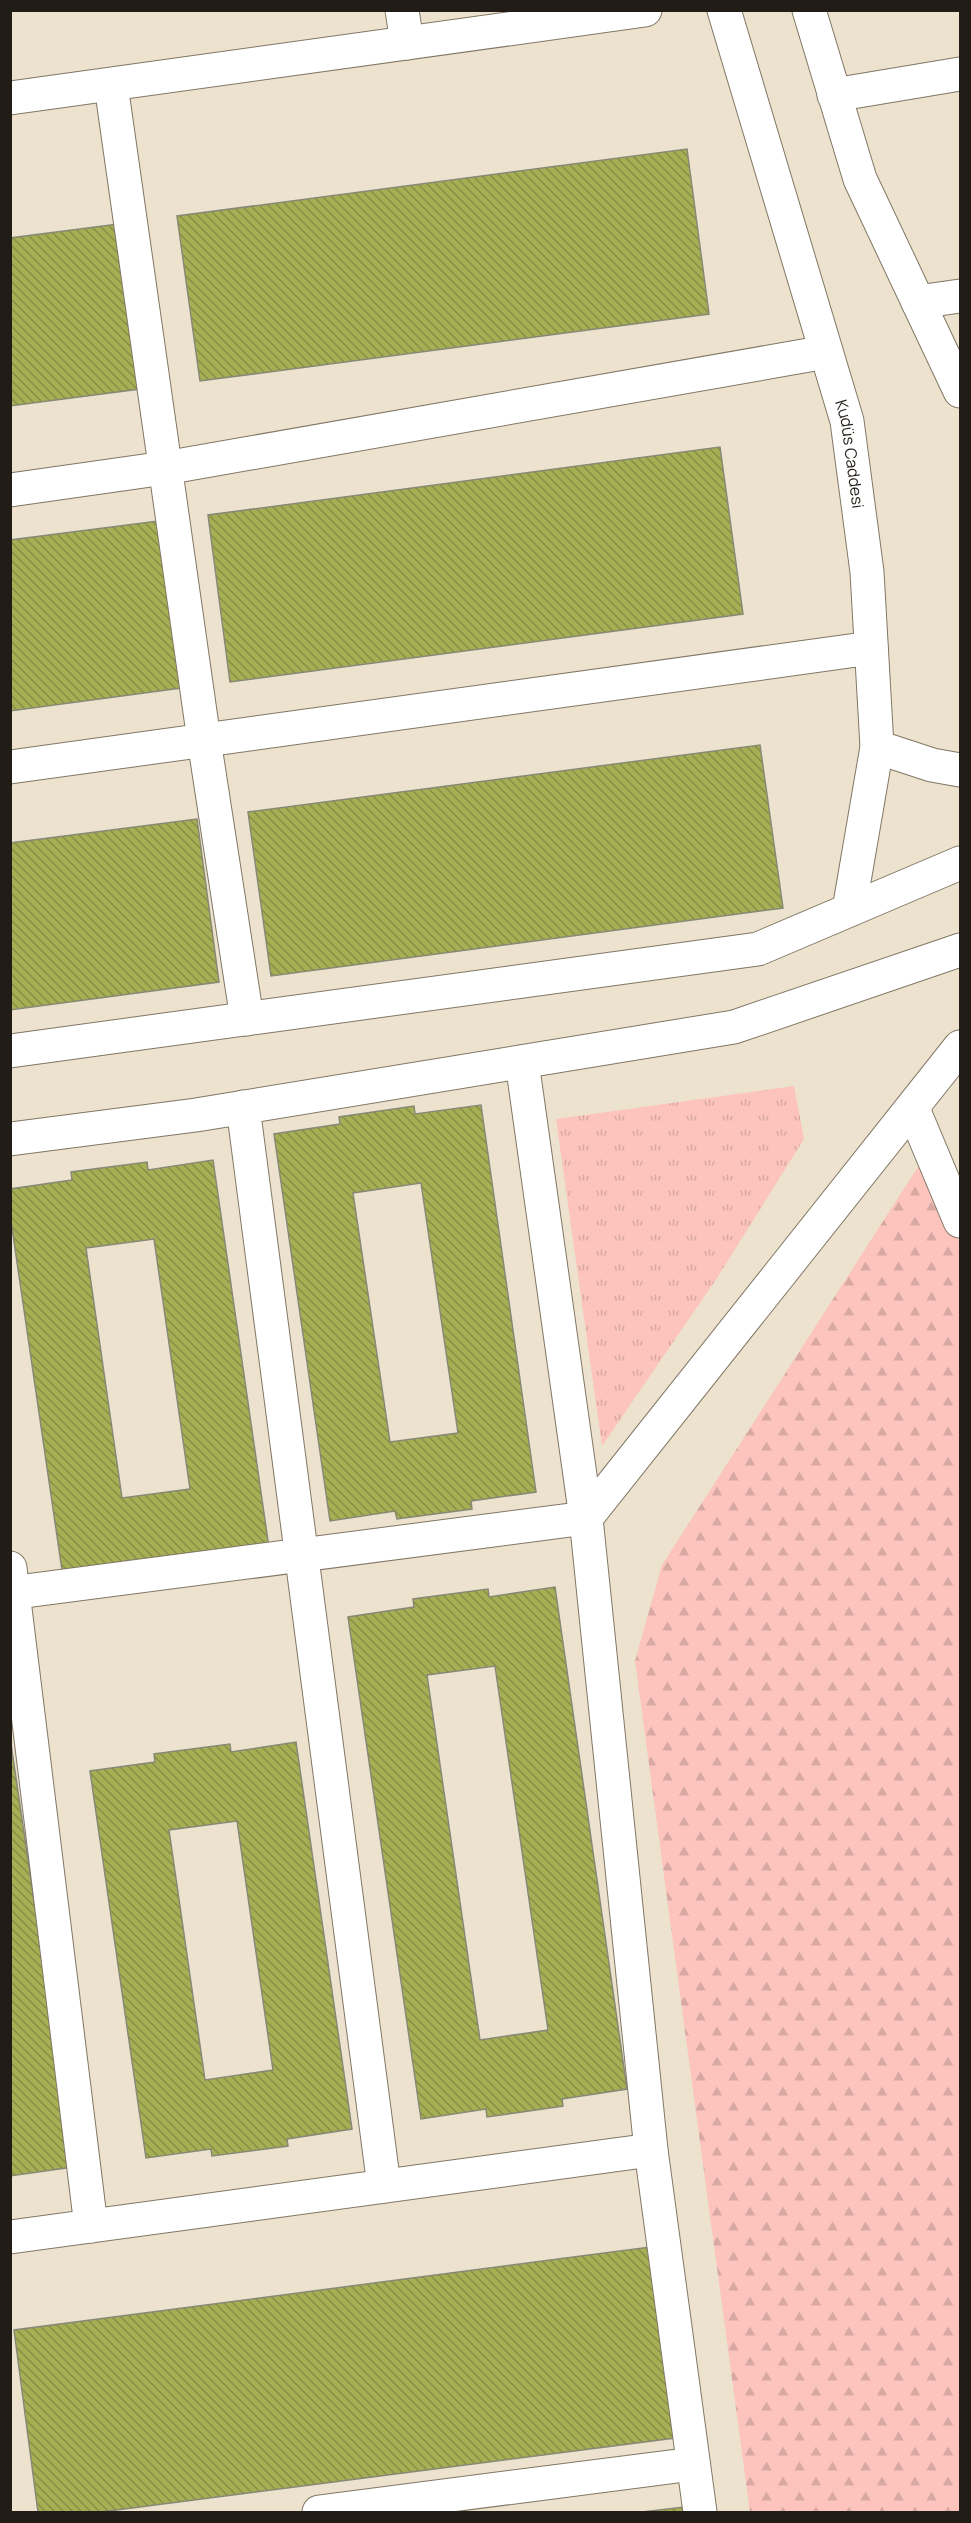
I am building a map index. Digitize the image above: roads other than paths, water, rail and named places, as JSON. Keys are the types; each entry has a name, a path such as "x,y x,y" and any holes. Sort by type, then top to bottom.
{"street":[{"path":"402,10 407,43"},
{"path":"10,98 645,10"},
{"name":"Kudüs Caddesi","path":"724,10 847,421 867,572 877,747 849,910"},
{"path":"809,10 860,179 960,391"},
{"path":"834,95 960,74"},
{"path":"111,85 204,740 247,1019"},
{"path":"918,302 960,296"},
{"path":"10,490 165,468 826,352"},
{"path":"10,767 871,648"},
{"path":"877,747 932,765 960,770"},
{"path":"10,1051 758,948 960,863"},
{"path":"10,1139 243,1107 734,1027 960,950"},
{"path":"91,2226 12,1585 301,1555 586,1518 960,1047"},
{"path":"522,1062 586,1518 651,2150 700,2512"},
{"path":"243,1107 384,2186"},
{"path":"913,1109 960,1221"},
{"path":"10,2237 651,2150"},
{"path":"319,2512 693,2464"}]}
